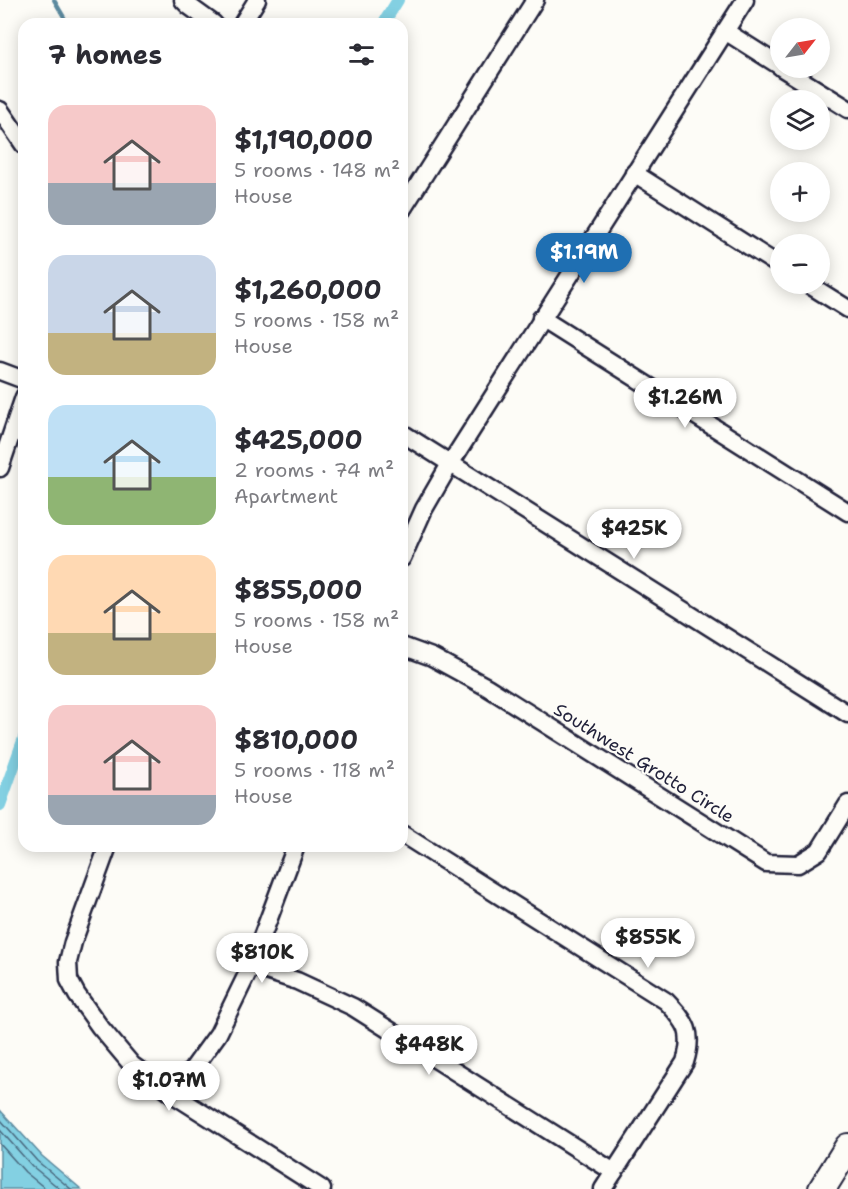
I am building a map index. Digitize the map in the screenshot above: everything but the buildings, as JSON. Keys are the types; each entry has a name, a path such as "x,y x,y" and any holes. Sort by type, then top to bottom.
{"highway":[{"path":"822,1189 848,1147"}],"street":[{"path":"183,0 206,18"},
{"path":"246,18 257,0"},
{"path":"408,201 535,0"},
{"path":"408,545 424,509 450,464 745,0"},
{"path":"725,31 770,60"},
{"path":"799,78 848,109"},
{"path":"1,114 18,137"},
{"path":"634,173 770,260"},
{"path":"824,294 848,309"},
{"path":"541,318 848,512"},
{"path":"0,370 18,378"},
{"path":"0,468 18,416"},
{"path":"408,437 848,714"},
{"name":"Southwest Grotto Circle","path":"408,648 432,657 487,687 766,863 798,864 819,851 848,804"},
{"path":"408,838 666,1001 684,1020 690,1044 685,1062 603,1189"},
{"path":"106,852 73,942 68,962 69,980 100,1027 132,1065 174,1095 322,1189"},
{"path":"174,1095 218,1034 251,966 294,852"},
{"path":"251,966 297,981 352,1007 614,1172"}],"water":[{"path":"0,1110 42,1156 81,1189 0,1189"}],"waterway":[{"path":"54,0 64,18"},
{"path":"387,18 398,0"},
{"path":"0,805 18,755"}]}
